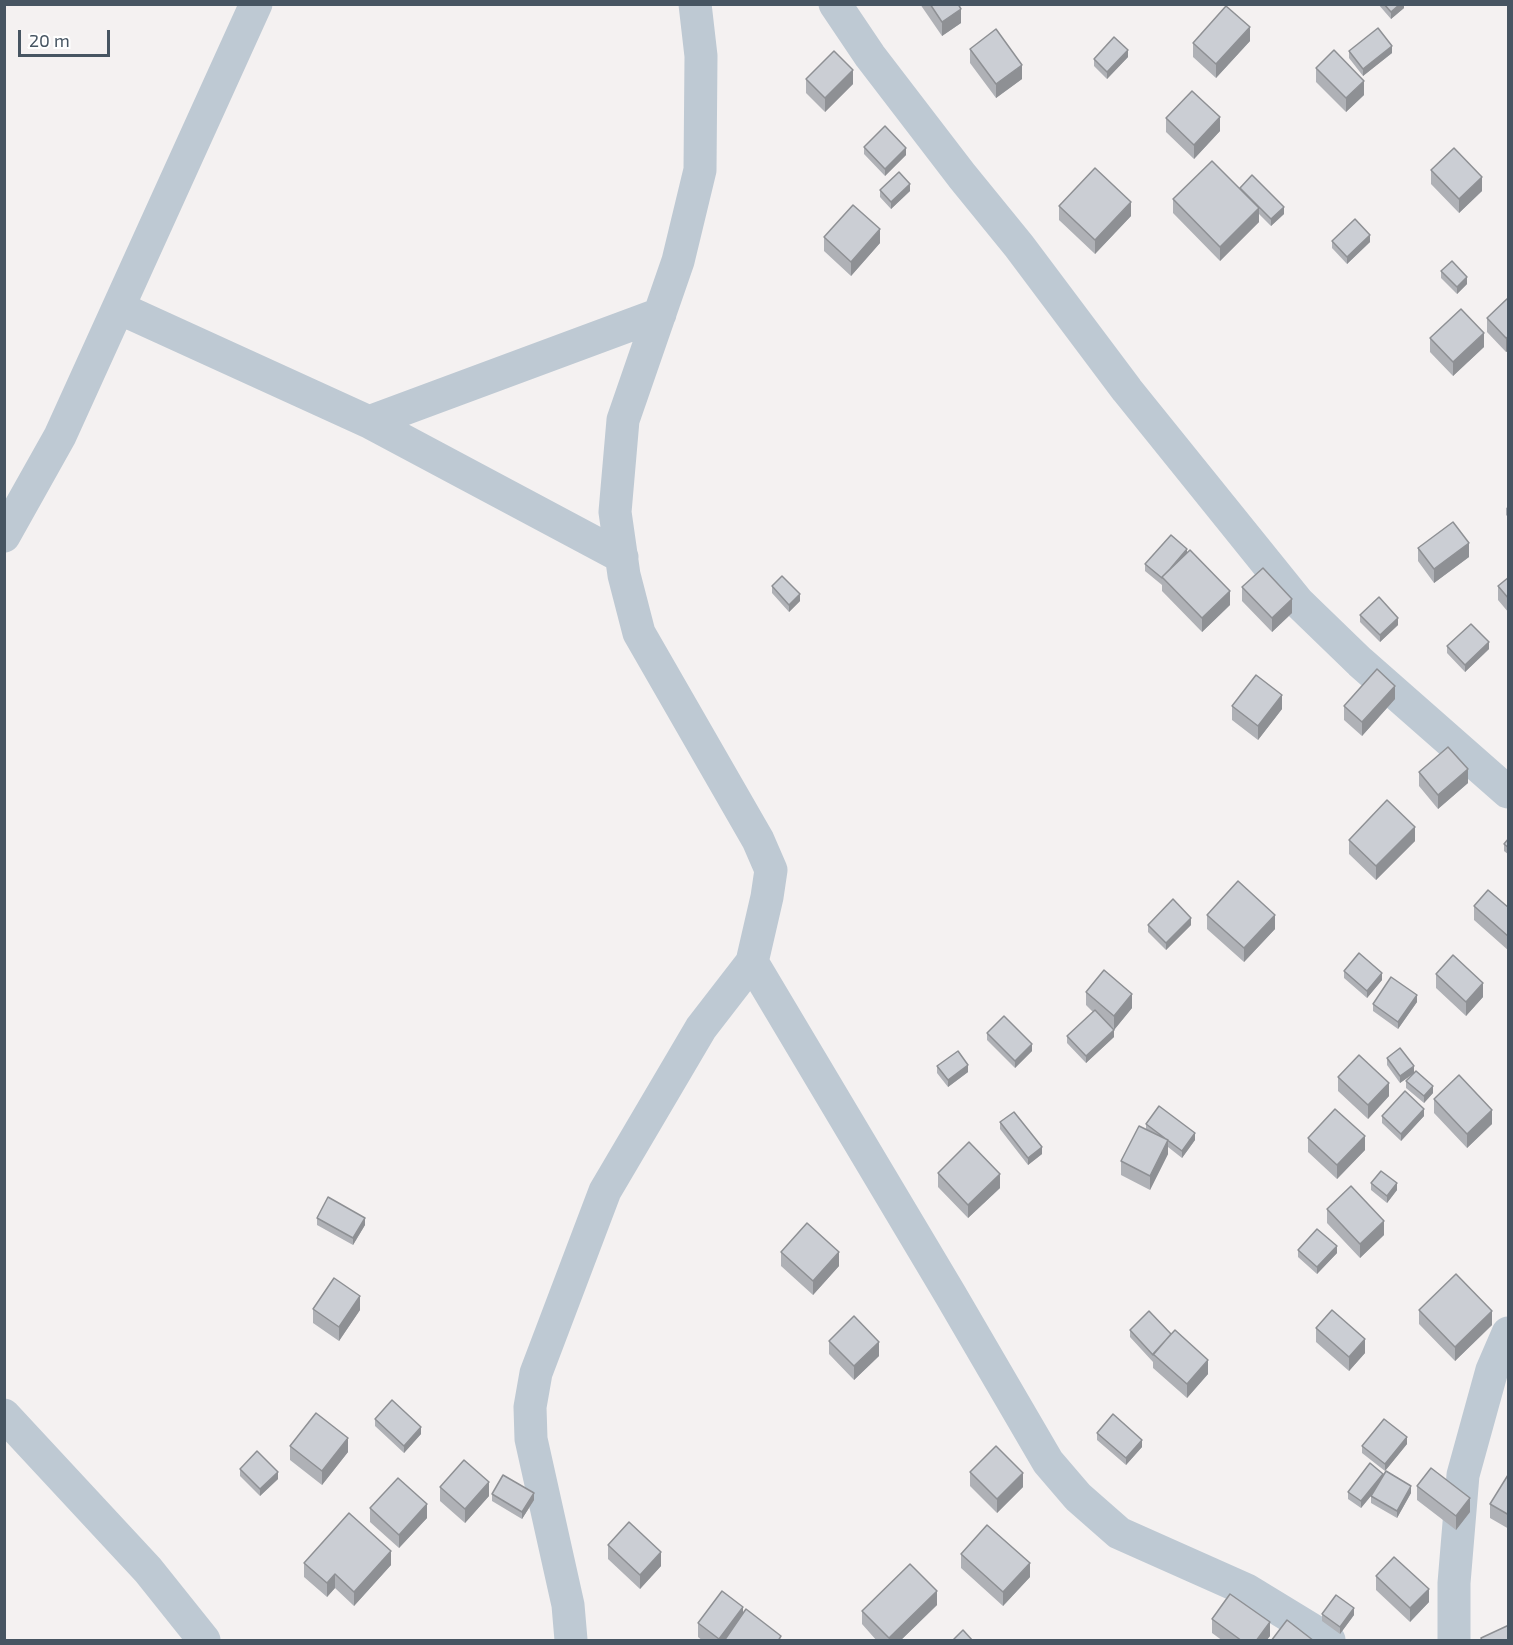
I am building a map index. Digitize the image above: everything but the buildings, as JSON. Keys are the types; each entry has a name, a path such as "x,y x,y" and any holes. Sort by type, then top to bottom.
{"street":[{"path":"4,536 60,436 256,4"},
{"path":"571,1641 568,1605 531,1438 530,1407 536,1373 605,1191 701,1028 752,962 771,870 758,840 639,633 624,575 615,512 623,420 678,261 700,170 701,56 695,4"},
{"path":"835,4 870,56 1019,246 1127,390 1298,602 1360,662 1509,792"},
{"path":"119,308 369,422 622,557"},
{"path":"369,422 660,314"},
{"path":"752,962 1048,1462 1078,1497 1119,1533 1247,1590 1329,1641"},
{"path":"1454,1641 1454,1583 1463,1475 1492,1370 1509,1333"},
{"path":"4,1415 148,1570 204,1641"}]}
